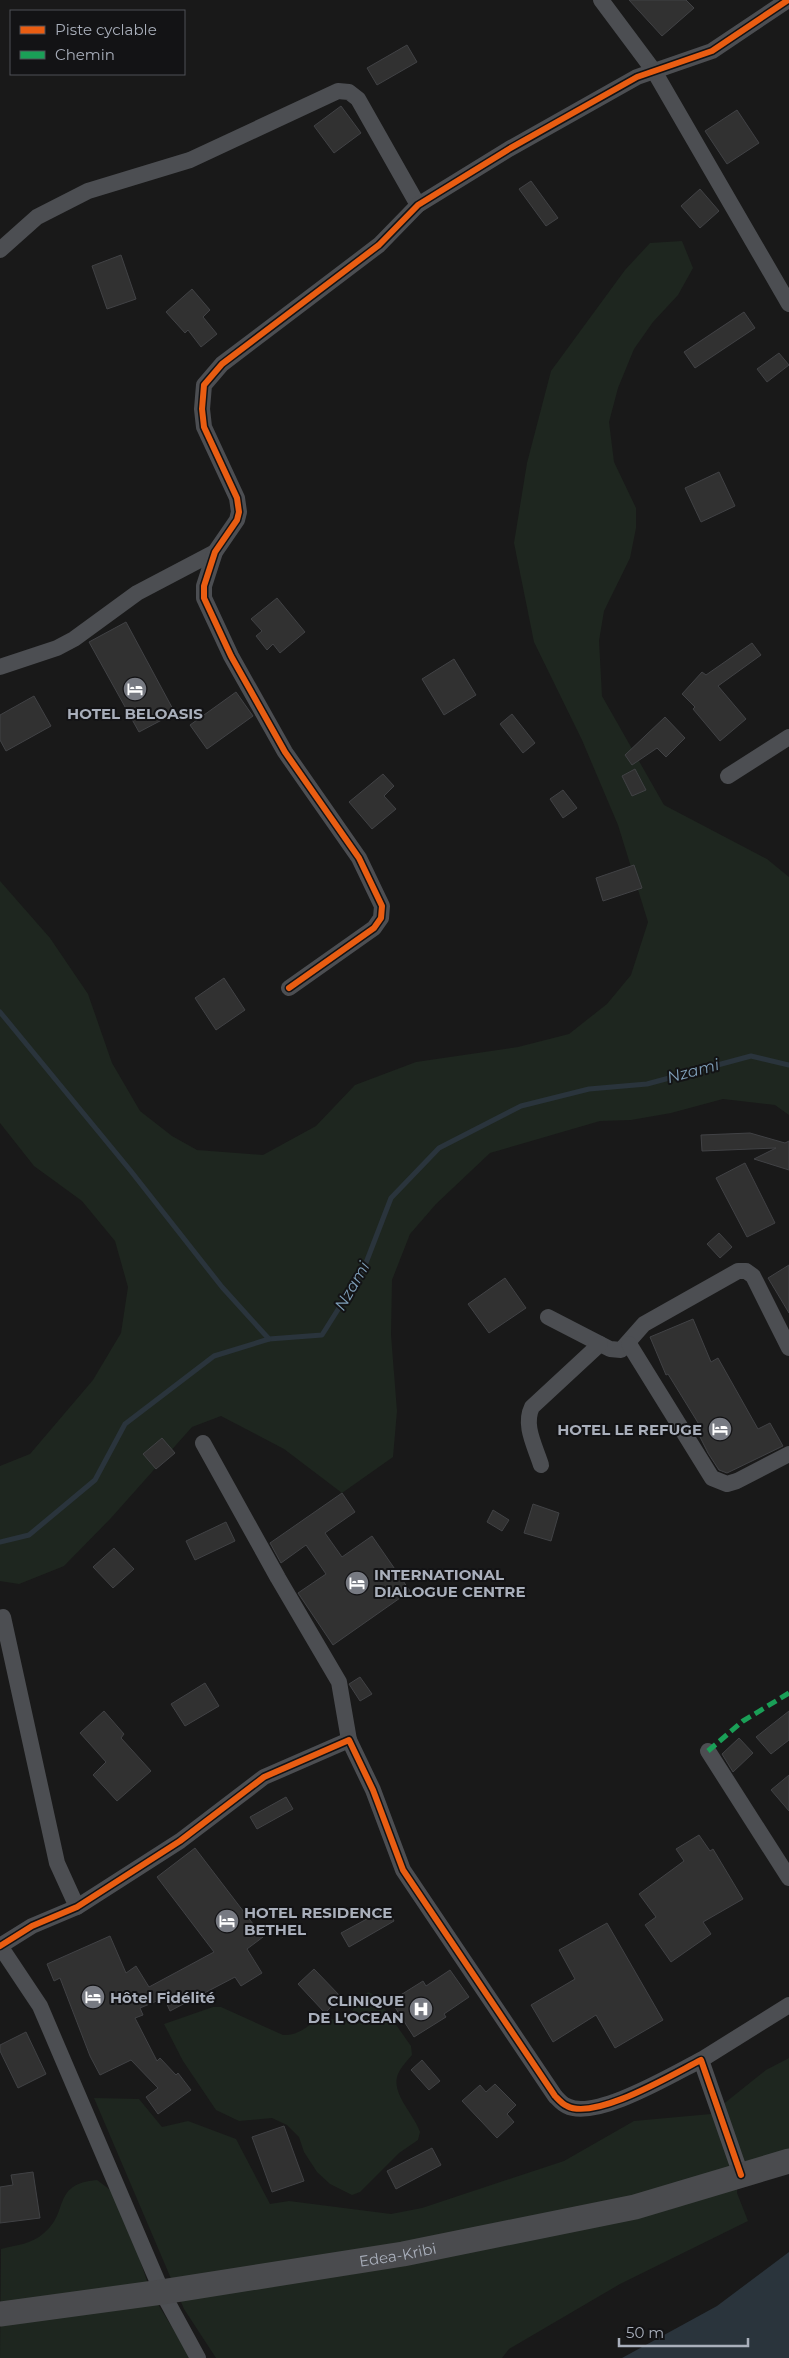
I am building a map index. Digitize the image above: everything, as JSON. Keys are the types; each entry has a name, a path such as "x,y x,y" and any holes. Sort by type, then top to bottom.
{"highway":[{"name":"Edea-Kribi","path":"0,2314 162,2292 403,2254 626,2209 789,2161"}],"street":[{"path":"601,0 654,71 789,304"},
{"path":"290,988 374,928 381,918 382,906 359,858 285,752 231,656 204,598 204,586 215,552 237,520 239,512 237,498 204,427 202,409 204,385 222,364 379,245 418,205 509,149 637,77 712,51 788,0"},
{"path":"0,250 37,218 88,191 190,160 338,91 349,92 358,99 418,205"},
{"path":"0,667 57,648 74,639 137,593 215,552"},
{"path":"728,776 789,737"},
{"path":"548,1317 600,1344 616,1351 621,1350 629,1344 644,1324 738,1271 746,1271 753,1276 789,1348"},
{"path":"541,1464 528,1424 528,1415 532,1407 600,1344"},
{"path":"629,1344 712,1478 727,1484 789,1454"},
{"path":"203,1443 338,1682 349,1740 373,1790 403,1870 555,2096 567,2106 584,2110 612,2104 701,2060 789,2005"},
{"path":"3,1617 57,1863 77,1907"},
{"path":"198,2358 162,2292 40,2006 0,1946 32,1926 77,1907 180,1841 264,1777 349,1740"},
{"path":"708,1750 789,1878"},
{"path":"701,2060 741,2175"}],"shaded area":[{"path":"682,241 693,268 678,295 653,322 634,349 618,388 609,422 614,462 636,508 636,528 630,558 604,611 599,641 602,696 664,805 767,859 789,877 789,1115 775,1105 723,1099 671,1113 631,1120 600,1121 490,1153 436,1204 410,1234 392,1280 391,1335 397,1411 393,1457 342,1493 284,1449 221,1416 192,1427 111,1518 64,1566 19,1584 0,1581 0,1466 30,1454 93,1380 121,1333 128,1287 115,1241 82,1201 34,1166 0,1123 0,881 50,938 88,994 112,1063 140,1111 172,1136 197,1150 263,1155 316,1126 355,1085 416,1062 518,1047 569,1034 607,1004 631,975 648,922 618,825 582,740 534,642 514,543 527,463 551,371 625,270 650,243"},
{"path":"368,1992 375,1995 411,2046 412,2055 399,2071 396,2081 400,2096 420,2132 418,2140 399,2153 360,2192 352,2195 330,2184 317,2172 304,2152 299,2137 287,2125 272,2118 239,2121 216,2110 183,2061 164,2024 213,2007 221,2007 283,2035 288,2035 302,2030 318,2018 342,2019 347,2017 360,1999"},
{"path":"789,2058 789,2161 737,2177 737,2193 748,2221 620,2284 509,2349 502,2358 216,2358 184,2309 94,2098 139,2099 162,2127 188,2121 236,2139 270,2204 289,2201 391,2214 422,2208 564,2161 634,2121 711,2114 766,2070"},
{"path":"97,2180 113,2192 135,2245 151,2293 191,2358 0,2358 1,2249 24,2244 39,2237 52,2225 63,2200 73,2187"},
{"path":"789,2252 789,2358 622,2358 717,2306"}],"building":[{"path":"629,0 686,0 694,8 662,36"},
{"path":"407,45 417,62 377,85 367,68"},
{"path":"341,106 361,133 334,153 314,126"},
{"path":"737,110 759,143 727,164 705,131"},
{"path":"531,181 558,218 546,226 519,189"},
{"path":"700,189 719,211 700,228 681,206"},
{"path":"121,255 136,299 107,309 92,266"},
{"path":"192,289 210,310 203,317 217,334 201,347 188,330 185,333 166,312"},
{"path":"744,312 755,328 695,368 684,352"},
{"path":"779,353 789,365 767,382 757,369"},
{"path":"719,472 735,506 701,522 685,488"},
{"path":"277,598 305,632 280,653 273,644 267,650 256,636 262,631 251,619"},
{"path":"126,622 175,713 139,732 89,642"},
{"path":"752,643 761,655 718,686 746,719 720,741 693,709 695,707 682,694 702,672 706,675"},
{"path":"454,659 476,695 444,715 422,679"},
{"path":"236,692 253,716 207,749 190,725"},
{"path":"34,696 51,726 6,751 0,740 0,715"},
{"path":"512,714 535,743 523,753 500,724"},
{"path":"665,717 685,738 666,757 657,748 632,765 625,755"},
{"path":"635,769 646,790 632,796 622,776"},
{"path":"383,774 394,786 384,796 396,809 372,829 349,802"},
{"path":"563,790 577,808 563,818 550,799"},
{"path":"634,865 642,888 603,901 596,878"},
{"path":"224,978 245,1010 216,1030 195,998"},
{"path":"750,1133 785,1143 789,1141 789,1170 754,1159 776,1148 702,1151 701,1135"},
{"path":"745,1163 775,1223 747,1237 716,1178"},
{"path":"719,1233 732,1247 720,1258 707,1244"},
{"path":"789,1265 789,1313 768,1278"},
{"path":"505,1278 526,1308 489,1333 468,1304"},
{"path":"693,1319 711,1362 718,1358 758,1429 770,1423 783,1446 727,1473 719,1470 708,1453 696,1429 700,1426 668,1374 666,1375 650,1337"},
{"path":"162,1438 175,1453 156,1469 143,1454"},
{"path":"342,1493 355,1512 325,1533 342,1557 372,1536 410,1591 333,1645 298,1593 326,1574 306,1545 281,1563 270,1543"},
{"path":"533,1504 559,1513 551,1541 524,1533"},
{"path":"493,1510 509,1520 502,1531 487,1522"},
{"path":"226,1522 235,1541 195,1560 186,1541"},
{"path":"114,1548 134,1569 113,1588 93,1567"},
{"path":"360,1677 372,1694 360,1701 349,1684"},
{"path":"205,1683 219,1706 185,1726 171,1704"},
{"path":"104,1711 124,1734 121,1738 151,1771 117,1801 93,1775 106,1762 80,1733"},
{"path":"789,1711 789,1740 771,1754 756,1737"},
{"path":"739,1738 753,1753 733,1772 722,1754"},
{"path":"789,1775 789,1811 771,1790"},
{"path":"286,1797 293,1809 257,1829 250,1817"},
{"path":"699,1835 710,1851 713,1849 743,1899 703,1922 711,1934 671,1962 645,1925 656,1917 639,1894 684,1861 676,1849"},
{"path":"195,1848 263,1937 247,1949 262,1973 241,1986 235,1977 170,2011 164,1998 140,2008 143,2015 135,2018 157,2061 160,2058 176,2075 178,2073 191,2090 158,2114 146,2097 158,2088 131,2060 100,2075 90,2056 60,1978 54,1981 47,1964 110,1936 126,1973 136,1966 149,1987 214,1952 157,1877"},
{"path":"387,1908 394,1921 349,1947 341,1933"},
{"path":"607,1923 663,2020 615,2048 596,2015 553,2042 531,2005 575,1979 559,1950"},
{"path":"314,1969 341,1997 325,2013 298,1984"},
{"path":"450,1970 469,1997 444,2014 446,2017 414,2037 391,2001 423,1981 426,1986"},
{"path":"26,2032 46,2074 18,2088 0,2051 0,2045"},
{"path":"422,2060 440,2081 429,2090 411,2070"},
{"path":"495,2084 516,2105 507,2114 514,2122 497,2138 462,2101 480,2085 486,2092"},
{"path":"284,2126 304,2181 272,2192 252,2137"},
{"path":"432,2148 441,2165 396,2189 387,2171"},
{"path":"33,2172 40,2218 0,2223 0,2187 13,2185 11,2175"}],"waterway":[{"name":"Nzami","path":"0,1012 130,1170 222,1287 269,1339 322,1335 364,1268 391,1198 439,1148 521,1106 589,1089 647,1084 751,1056 789,1065"},
{"path":"0,1542 29,1535 95,1480 125,1424 214,1356 269,1339"}],"marked path":[{"path":"708,1751 743,1721 789,1693"}],"cycle path":[{"path":"289,988 374,928 381,918 382,906 359,858 285,752 231,656 204,598 204,586 215,552 237,520 239,512 237,498 204,427 202,409 204,385 222,364 379,245 418,205 509,149 637,77 712,51 788,0"},
{"path":"0,1946 32,1926 77,1907 180,1841 264,1777 349,1740 373,1790 403,1870 555,2096 567,2106 580,2109 596,2107 634,2094 701,2060 741,2175"}],"place":[{"name":"HOTEL BELOASIS","path":"135,689"},
{"name":"HOTEL LE REFUGE","path":"720,1429"},
{"name":"INTERNATIONAL DIALOGUE CENTRE","path":"357,1583"},
{"name":"HOTEL RESIDENCE BETHEL","path":"227,1921"},
{"name":"Hôtel Fidélité","path":"93,1997"},
{"name":"CLINIQUE DE L'OCEAN","path":"421,2009"}]}
